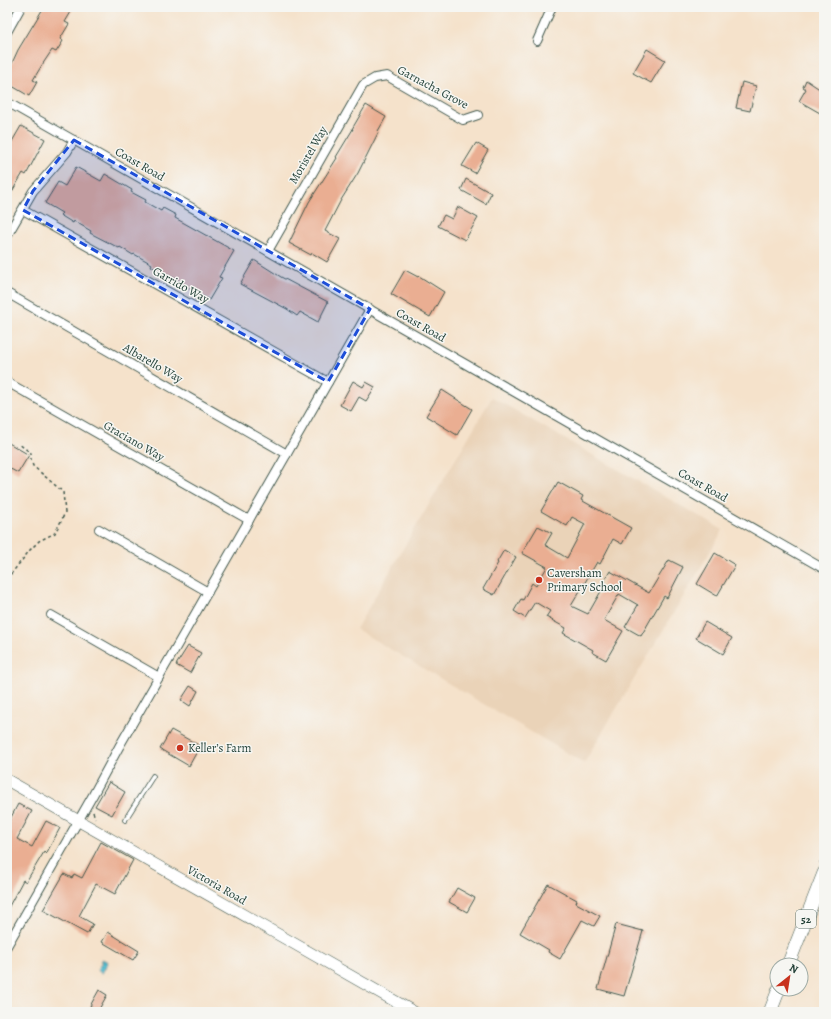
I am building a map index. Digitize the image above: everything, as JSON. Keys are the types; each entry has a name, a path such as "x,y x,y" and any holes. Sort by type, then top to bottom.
{"main road":[{"name":"52","path":"792,957 819,901 824,873"},
{"path":"770,1012 776,997"}],"street":[{"path":"7,32 21,7"},
{"path":"537,41 552,7"},
{"name":"Garnacha Grove","path":"375,78 387,76 463,120 478,115"},
{"name":"Moristel Way","path":"268,250 363,85 375,78"},
{"name":"Coast Road","path":"7,102 824,568"},
{"path":"7,236 33,191 67,152 74,140"},
{"name":"Garrido Way","path":"23,210 328,382"},
{"name":"Albarello Way","path":"7,293 287,454"},
{"path":"7,946 370,309"},
{"name":"Graciano Way","path":"7,382 249,520"},
{"path":"100,529 208,592"},
{"path":"52,615 159,677"},
{"name":"Victoria Road","path":"7,780 414,1012"}],"lane":[{"path":"125,820 153,776"}],"path":[{"path":"7,579 39,541 55,533 65,513 63,492 33,466 31,452 19,444"},
{"path":"92,810 95,818"}],"highlighted area":[{"path":"74,140 370,309 328,382 23,210 33,191"}],"shaded area":[{"name":"Caversham Primary School","path":"492,397 723,530 584,763 356,629"}],"water":[{"path":"102,959 108,962 102,973 97,970 102,962 100,961"}],"building":[{"path":"44,7 74,7 65,22 69,24 60,39 63,41 56,52 52,50 42,65 33,80 37,82 29,96 7,83 7,74 18,50"},
{"path":"647,49 665,60 651,83 633,73"},
{"path":"806,80 824,92 824,106 820,113 799,101 806,89 803,87"},
{"path":"742,82 756,86 750,111 736,108"},
{"path":"366,105 386,117 358,173 341,200 325,231 340,239 327,262 312,253 311,255 289,243 309,202 337,158 336,157"},
{"path":"21,126 45,139 26,175 23,173 7,200 7,144 10,145"},
{"path":"476,143 488,150 475,173 462,166"},
{"path":"76,167 101,181 105,174 132,190 131,192 146,200 145,202 161,211 163,208 176,215 175,218 234,251 219,277 222,278 209,300 182,284 183,283 151,266 152,264 90,233 91,231 74,221 73,223 60,215 62,213 45,203 58,182 65,186"},
{"path":"466,179 491,193 486,204 461,190"},
{"path":"458,207 478,218 465,240 438,226 444,215 452,219"},
{"path":"254,260 281,277 328,302 318,322 300,312 297,316 287,309 240,284"},
{"path":"405,270 418,277 419,276 444,292 430,317 391,294"},
{"path":"353,381 363,387 366,382 375,387 366,401 359,397 351,411 340,405"},
{"path":"442,390 472,409 457,435 426,416"},
{"path":"7,442 29,455 18,473 7,467"},
{"path":"558,482 583,496 581,500 631,528 622,544 613,539 600,564 597,562 571,606 588,614 604,586 602,585 610,571 649,593 669,560 683,567 667,598 664,596 641,636 625,627 638,605 619,594 604,620 623,631 606,660 592,652 593,650 563,633 566,628 546,617 550,611 535,602 525,618 514,611 521,599 523,600 532,583 536,586 547,567 522,553 538,526 552,533 545,545 567,558 585,524 572,517 567,526 541,511"},
{"path":"504,550 516,557 494,595 483,589"},
{"path":"715,553 735,565 717,596 697,584"},
{"path":"705,622 732,638 723,654 696,638"},
{"path":"188,646 201,653 190,673 176,665"},
{"path":"190,686 198,691 190,706 181,700"},
{"name":"Keller’s Farm","path":"171,730 200,746 189,766 160,749"},
{"path":"109,782 125,792 112,815 95,806"},
{"path":"18,804 32,811 17,839 32,847 46,821 60,828 46,854 44,852 26,882 23,880 7,910 7,837 10,832 7,831 7,825"},
{"path":"101,842 133,860 115,894 96,884 79,916 93,924 87,934 43,910 64,874 72,878 74,874 82,878"},
{"path":"548,884 577,900 576,903 600,916 594,926 582,920 560,959 548,952 549,950 520,933"},
{"path":"457,888 475,898 467,912 449,902"},
{"path":"616,924 643,931 624,996 598,989"},
{"path":"108,932 139,951 133,960 102,942"},
{"path":"99,990 107,995 98,1011 90,1006"}],"place":[{"name":"Caversham Primary School","path":"539,580"},
{"name":"Keller’s Farm","path":"180,748"}]}
